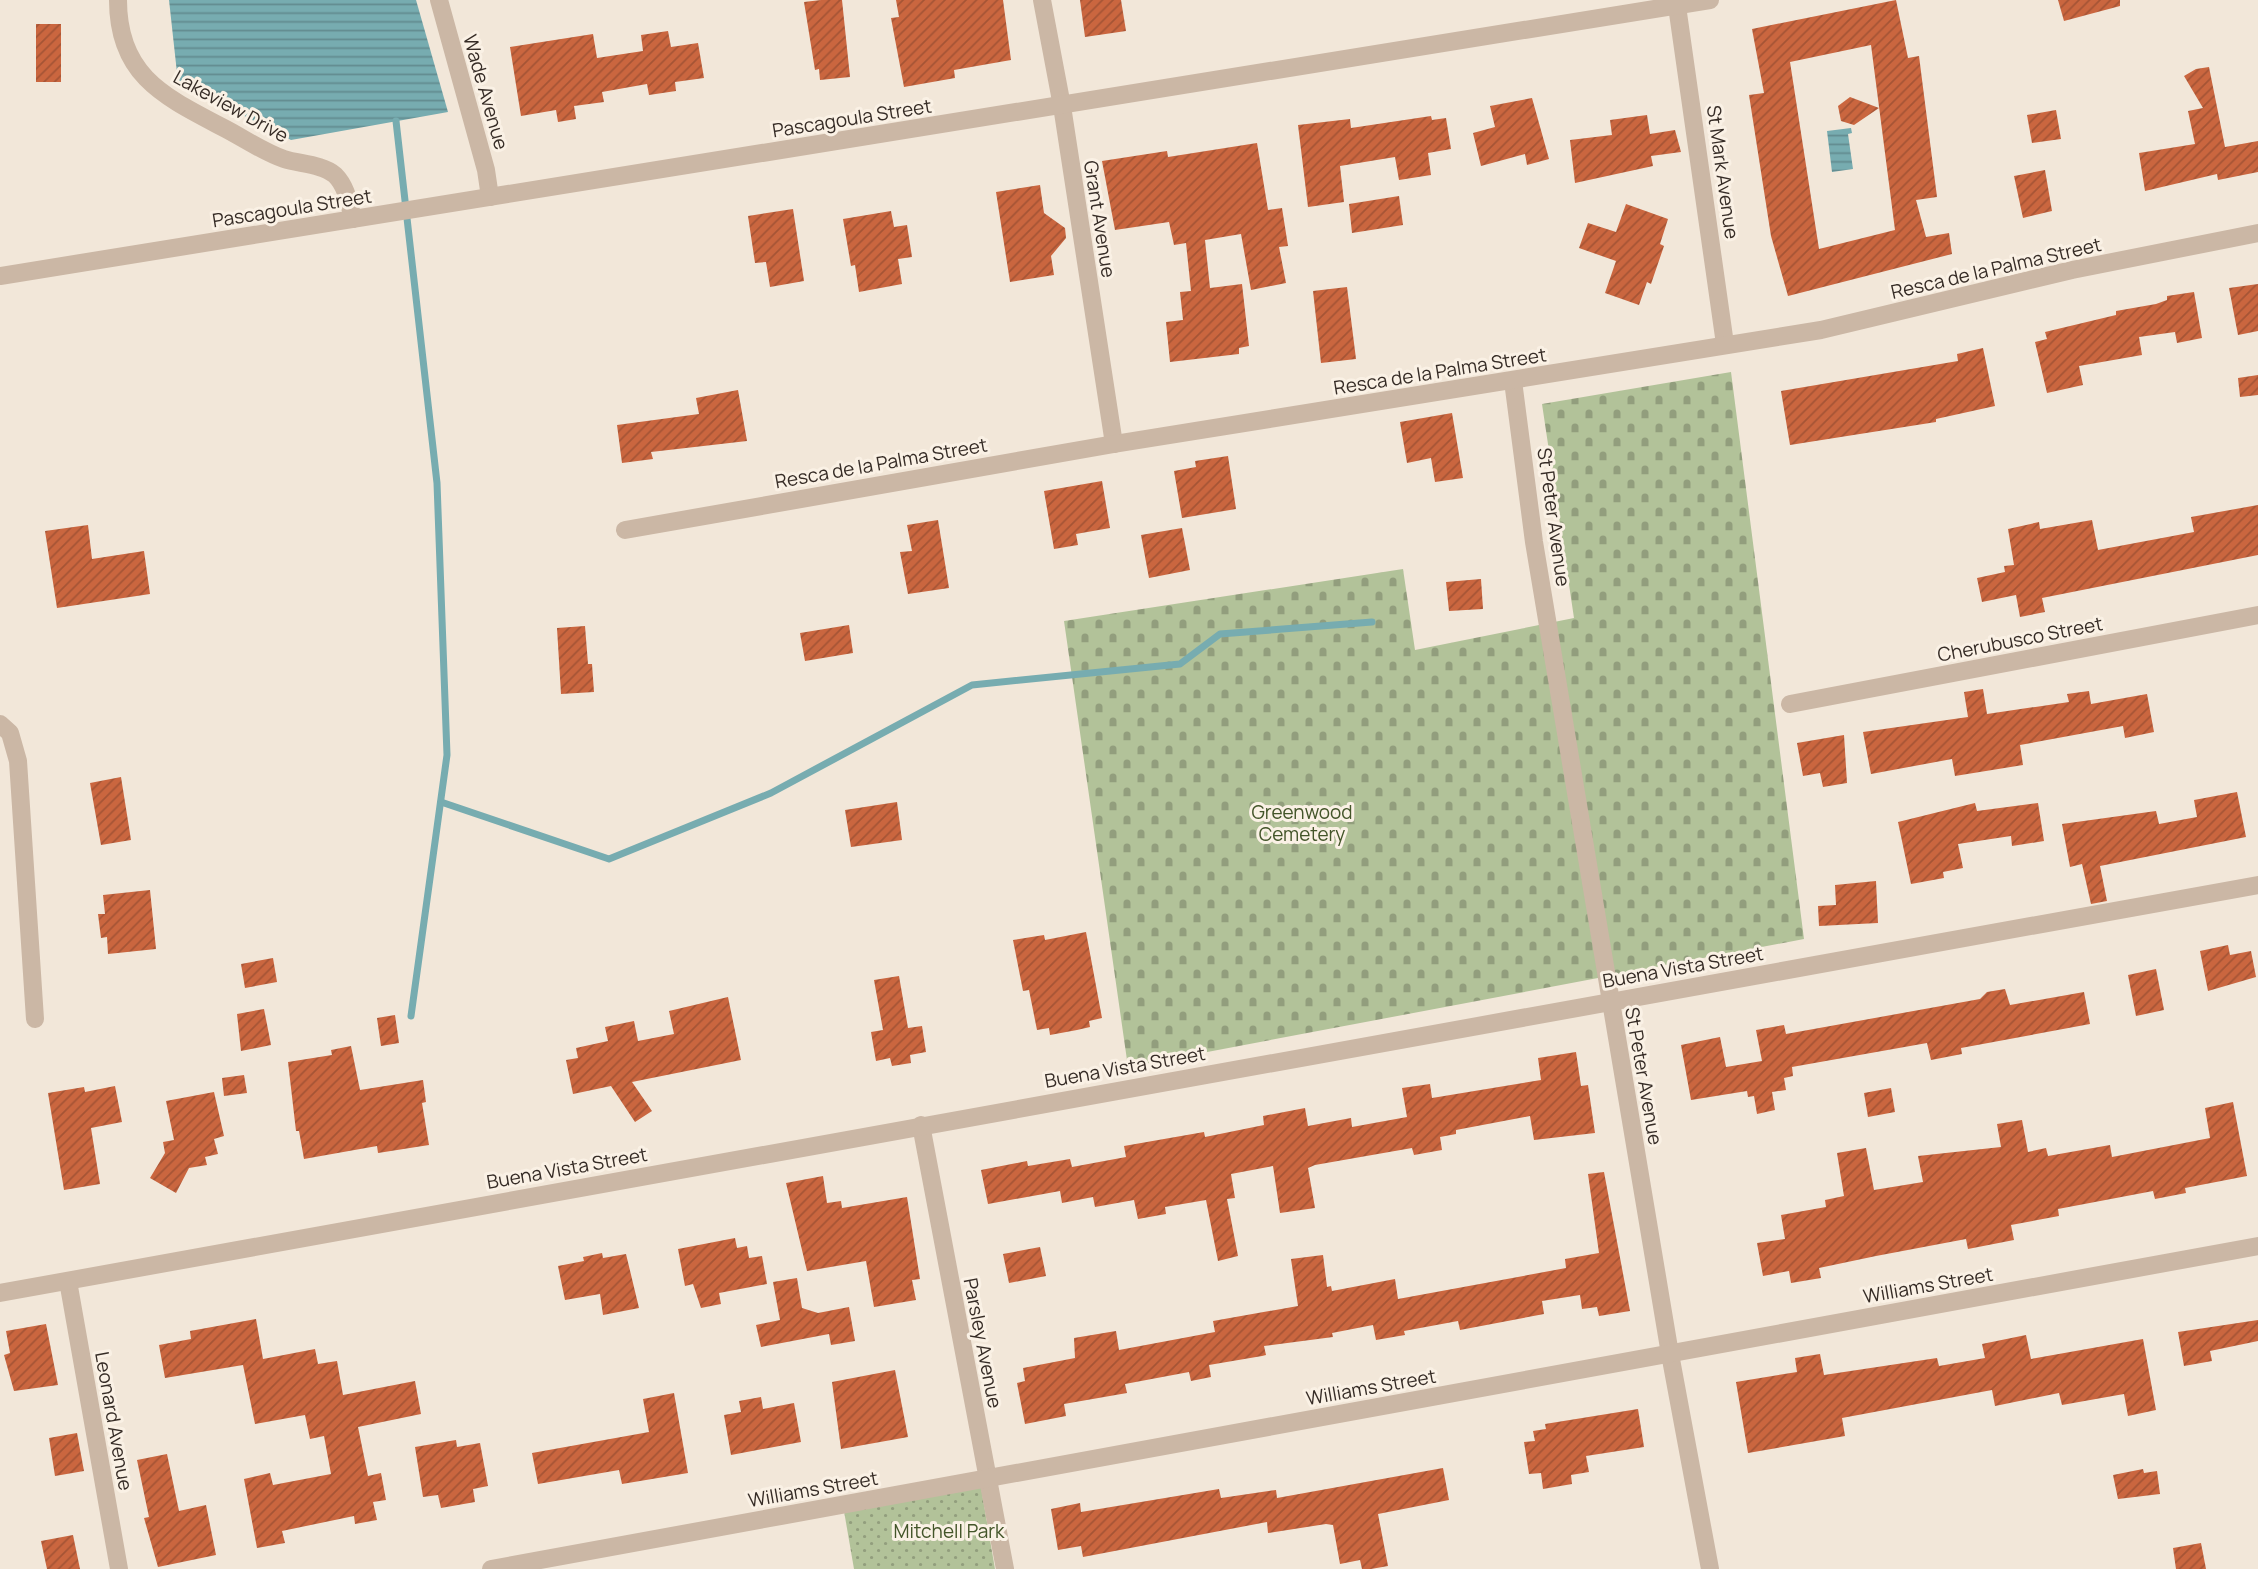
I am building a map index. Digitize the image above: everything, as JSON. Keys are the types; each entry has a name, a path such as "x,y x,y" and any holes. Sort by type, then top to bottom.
{"street":[{"name":"Lakeview Drive","path":"118,0 121,34 131,62 146,80 167,98 282,158 327,170 344,187 353,219"},
{"name":"Wade Avenue","path":"439,0 486,170 490,197"},
{"name":"Grant Avenue","path":"1042,0 1062,106 1114,444"},
{"name":"Pascagoula Street","path":"0,276 1710,0"},
{"name":"St Mark Avenue","path":"1677,6 1725,344"},
{"name":"Resca de la Palma Street","path":"625,530 1114,444 1821,330 1937,305 2072,270 2258,233"},
{"name":"St Peter Avenue","path":"1513,381 1534,542 1670,1354 1710,1569"},
{"name":"Cherubusco Street","path":"1790,704 2258,615"},
{"path":"0,724 10,733 18,761 35,1020"},
{"name":"Buena Vista Street","path":"0,1293 2258,885"},
{"name":"Parsley Avenue","path":"922,1125 1005,1569"},
{"name":"Williams Street","path":"491,1569 2258,1247"},
{"name":"Leonard Avenue","path":"68,1281 119,1569"}],"green space":[{"name":"Greenwood Cemetery","path":"1731,372 1804,939 1128,1067 1064,621 1403,569 1415,650 1574,618 1542,404"},
{"name":"Mitchell Park","path":"981,1487 995,1569 854,1569 844,1511"}],"water":[{"path":"169,0 416,0 448,112 291,140 178,82"},
{"path":"1851,128 1852,133 1848,134 1853,169 1832,172 1827,131"}],"building":[{"path":"842,0 850,77 820,80 819,69 815,70 804,2"},
{"path":"896,0 1003,0 1011,60 954,70 955,78 904,87 891,18 899,17"},
{"path":"1080,0 1121,0 1126,31 1085,37"},
{"path":"1896,0 1908,58 1919,56 1937,197 1916,200 1926,237 1949,233 1952,254 1788,296 1771,236 1749,95 1764,93 1752,29","holes":["1871,45 1895,230 1819,249 1790,62"]},
{"path":"2058,0 2120,0 2120,6 2064,21"},
{"path":"36,24 61,24 61,82 36,82"},
{"path":"668,31 671,47 698,43 704,78 675,82 676,91 649,95 647,84 602,92 604,102 574,106 576,119 558,122 556,110 521,116 510,47 593,34 597,58 643,51 641,35"},
{"path":"2209,67 2225,147 2258,141 2258,172 2218,180 2217,174 2145,191 2139,153 2195,144 2188,111 2203,108 2184,76 2196,69"},
{"path":"1850,97 1879,108 1854,125 1841,121 1838,106"},
{"path":"1532,98 1549,159 1527,165 1525,154 1481,166 1473,133 1495,127 1490,106"},
{"path":"2056,110 2061,139 2032,143 2027,115"},
{"path":"1647,115 1650,134 1675,130 1681,152 1651,156 1653,166 1575,183 1570,140 1612,135 1610,120"},
{"path":"1431,116 1432,120 1446,118 1451,149 1428,153 1431,175 1399,180 1395,157 1340,166 1344,202 1308,207 1298,125 1350,119 1351,128"},
{"path":"1257,143 1268,210 1282,208 1288,246 1279,247 1286,283 1251,290 1241,234 1205,240 1210,288 1242,284 1249,346 1239,348 1239,354 1170,362 1166,322 1183,320 1180,292 1191,291 1186,243 1174,245 1169,222 1115,230 1102,161 1167,151 1168,157"},
{"path":"2045,170 2052,211 2023,218 2014,176"},
{"path":"1040,185 1044,213 1065,228 1066,238 1051,256 1054,275 1010,282 996,192"},
{"path":"1399,196 1403,225 1352,233 1349,204"},
{"path":"1626,204 1668,219 1660,244 1664,246 1651,284 1647,282 1639,305 1605,293 1616,261 1579,248 1588,223 1616,232"},
{"path":"793,209 804,281 770,287 766,262 755,263 748,216"},
{"path":"891,211 894,227 907,225 912,257 898,259 902,284 859,292 855,265 851,266 843,219"},
{"path":"2258,284 2258,331 2238,335 2229,288"},
{"path":"1347,287 1356,359 1321,363 1313,291"},
{"path":"2194,292 2202,338 2177,343 2175,332 2139,337 2142,355 2079,366 2083,385 2047,393 2035,342 2047,339 2045,332 2116,315 2116,311 2156,304 2167,300 2167,296"},
{"path":"1983,348 1995,406 1936,419 1936,422 1790,445 1781,391 1958,361 1957,354"},
{"path":"2258,375 2258,395 2240,397 2238,378"},
{"path":"738,390 747,441 651,452 653,459 622,463 617,425 699,414 696,398"},
{"path":"1452,413 1463,478 1435,482 1431,458 1407,463 1400,422"},
{"path":"1228,456 1236,509 1182,518 1174,471 1196,467 1195,461"},
{"path":"1102,481 1110,528 1076,534 1078,545 1054,549 1044,491"},
{"path":"2258,505 2258,555 2042,598 2045,612 2020,617 2016,595 1982,602 1977,578 2005,572 2004,566 2014,565 2008,529 2039,522 2040,529 2092,520 2098,550 2194,532 2191,517"},
{"path":"938,520 949,588 908,594 900,552 912,551 907,525"},
{"path":"88,525 92,559 144,551 150,594 57,608 45,531"},
{"path":"1182,528 1190,570 1149,578 1141,535"},
{"path":"1481,579 1483,609 1449,611 1446,582"},
{"path":"849,625 853,653 805,661 800,633"},
{"path":"585,626 588,664 592,664 594,692 561,694 557,628"},
{"path":"1983,689 1987,714 2069,702 2067,694 2089,691 2091,704 2147,694 2154,732 2125,738 2123,726 2020,745 2023,765 1955,776 1952,759 1871,774 1863,732 1968,717 1964,692"},
{"path":"1844,735 1847,783 1823,787 1820,773 1803,776 1797,743"},
{"path":"121,777 131,840 101,845 90,783"},
{"path":"2237,792 2246,837 2100,866 2107,901 2091,904 2082,864 2070,867 2062,824 2156,811 2159,824 2197,817 2194,800"},
{"path":"897,802 902,840 851,847 845,810"},
{"path":"1975,803 1977,811 2038,803 2044,841 2012,846 2011,836 1958,844 1963,868 1943,872 1944,878 1911,884 1898,822"},
{"path":"1876,881 1878,923 1819,926 1818,906 1836,905 1835,885"},
{"path":"150,890 156,949 108,954 107,937 101,938 98,914 105,914 103,895"},
{"path":"1086,932 1102,1018 1089,1021 1090,1027 1050,1035 1049,1028 1037,1030 1029,990 1023,991 1013,940 1044,935 1045,940"},
{"path":"2228,945 2230,955 2251,951 2256,977 2208,991 2200,951"},
{"path":"273,958 277,982 245,988 241,964"},
{"path":"2156,969 2164,1010 2136,1016 2128,975"},
{"path":"899,976 908,1028 922,1026 926,1052 910,1055 911,1063 892,1066 890,1058 876,1061 871,1032 883,1030 874,980"},
{"path":"2005,989 2010,1005 2084,992 2090,1024 1961,1048 1962,1054 1931,1060 1927,1043 1792,1067 1793,1076 1784,1078 1786,1090 1772,1092 1775,1110 1757,1114 1754,1096 1748,1097 1747,1091 1691,1100 1681,1045 1720,1037 1726,1067 1762,1061 1756,1030 1784,1025 1786,1034 1980,999 1987,992"},
{"path":"728,997 741,1060 632,1082 652,1111 635,1122 611,1086 573,1094 566,1060 578,1058 576,1048 608,1041 605,1027 634,1021 638,1041 674,1034 669,1011"},
{"path":"264,1009 271,1045 241,1051 237,1014"},
{"path":"395,1015 399,1043 381,1046 377,1018"},
{"path":"351,1046 360,1090 423,1080 426,1102 422,1103 429,1145 378,1153 377,1146 304,1159 299,1131 296,1131 288,1062 332,1055 331,1050"},
{"path":"1576,1052 1581,1086 1588,1085 1595,1133 1534,1140 1530,1116 1456,1130 1456,1134 1440,1137 1442,1150 1414,1155 1412,1148 1315,1165 1308,1168 1315,1208 1280,1213 1273,1166 1231,1174 1235,1198 1227,1199 1238,1256 1218,1261 1206,1200 1165,1207 1166,1214 1138,1219 1134,1200 1095,1207 1093,1197 1062,1203 1060,1191 988,1204 981,1170 1027,1161 1028,1166 1070,1159 1072,1167 1126,1157 1124,1146 1204,1132 1205,1137 1264,1125 1263,1116 1305,1108 1308,1126 1351,1118 1352,1127 1407,1117 1402,1088 1430,1084 1432,1098 1541,1080 1538,1058"},
{"path":"244,1075 247,1093 224,1096 222,1078"},
{"path":"115,1086 122,1122 91,1128 100,1184 64,1190 48,1093 84,1087 85,1092"},
{"path":"1891,1088 1895,1112 1868,1117 1864,1093"},
{"path":"214,1092 224,1136 214,1139 218,1154 205,1157 207,1165 189,1168 176,1193 150,1178 165,1153 163,1142 174,1140 166,1101"},
{"path":"2233,1102 2247,1176 2185,1188 2186,1193 2155,1199 2153,1191 2058,1209 2059,1216 2011,1225 2014,1240 1968,1249 1966,1239 1876,1256 1819,1268 1821,1278 1791,1283 1789,1271 1763,1276 1757,1243 1785,1239 1781,1215 1826,1207 1825,1200 1844,1196 1837,1153 1866,1148 1874,1190 1923,1182 1918,1156 2001,1147 1997,1124 2022,1120 2028,1152 2046,1148 2048,1156 2110,1145 2112,1157 2210,1138 2205,1108"},
{"path":"1604,1172 1630,1311 1599,1316 1597,1307 1582,1309 1580,1295 1542,1301 1544,1314 1460,1330 1458,1321 1404,1331 1405,1335 1376,1340 1373,1325 1332,1333 1333,1337 1264,1346 1266,1355 1209,1365 1211,1377 1191,1381 1189,1372 1125,1384 1127,1393 1064,1404 1066,1416 1025,1424 1017,1383 1025,1381 1023,1368 1075,1358 1074,1338 1116,1331 1119,1350 1215,1332 1213,1321 1298,1306 1291,1259 1323,1255 1327,1287 1331,1286 1332,1291 1395,1279 1398,1299 1566,1268 1565,1259 1599,1253 1588,1174"},
{"path":"823,1176 827,1203 841,1201 842,1208 907,1197 920,1279 912,1280 916,1300 874,1307 866,1261 807,1271 786,1183"},
{"path":"735,1238 737,1248 747,1246 749,1258 762,1256 767,1284 719,1293 721,1304 701,1308 693,1284 685,1286 678,1249"},
{"path":"1040,1247 1046,1276 1009,1283 1003,1254"},
{"path":"602,1253 603,1258 626,1254 639,1308 603,1315 600,1294 565,1300 558,1266 584,1261 583,1257"},
{"path":"797,1278 802,1308 818,1313 849,1307 855,1341 831,1345 829,1334 761,1347 756,1325 780,1320 773,1282"},
{"path":"256,1319 263,1359 315,1349 318,1364 337,1361 343,1395 415,1381 421,1414 358,1427 368,1476 381,1473 386,1500 373,1502 377,1520 355,1524 354,1516 282,1531 285,1543 257,1548 244,1479 270,1473 273,1485 331,1474 324,1436 310,1439 305,1415 255,1424 243,1365 165,1378 159,1345 191,1339 190,1331"},
{"path":"2258,1320 2258,1341 2210,1351 2212,1361 2184,1366 2178,1332"},
{"path":"46,1324 58,1385 14,1391 4,1355 10,1353 6,1331"},
{"path":"2026,1335 2031,1359 2143,1339 2156,1410 2128,1416 2124,1394 2062,1405 2059,1393 1995,1406 1992,1390 1842,1418 1845,1436 1748,1453 1736,1382 1797,1372 1795,1358 1820,1354 1824,1375 1937,1358 1939,1366 1985,1358 1982,1344"},
{"path":"895,1370 908,1437 841,1449 832,1382"},
{"path":"674,1393 688,1473 622,1484 619,1470 538,1484 532,1453 649,1432 643,1399"},
{"path":"761,1397 763,1409 794,1403 801,1442 731,1455 724,1415 741,1412 739,1401"},
{"path":"1638,1409 1644,1447 1586,1456 1589,1472 1571,1475 1572,1484 1543,1489 1541,1473 1529,1474 1524,1442 1535,1441 1533,1431 1546,1429 1545,1424"},
{"path":"77,1433 84,1471 55,1476 49,1438"},
{"path":"456,1440 457,1447 480,1443 488,1486 473,1489 475,1502 441,1508 438,1495 423,1497 415,1447"},
{"path":"167,1454 179,1511 206,1505 216,1555 158,1567 144,1518 149,1517 137,1460"},
{"path":"1443,1468 1449,1500 1378,1514 1388,1566 1371,1569 1362,1569 1360,1560 1340,1564 1333,1525 1326,1524 1268,1533 1267,1522 1083,1557 1081,1546 1058,1550 1051,1509 1080,1503 1081,1512 1219,1489 1221,1498 1276,1490 1277,1498"},
{"path":"2143,1469 2144,1473 2157,1471 2160,1494 2118,1499 2113,1475"},
{"path":"73,1535 80,1569 47,1569 41,1541"},
{"path":"2201,1543 2206,1569 2176,1569 2173,1548"}],"waterway":[{"path":"396,121 437,483 447,755 411,1016"},
{"path":"441,802 609,859 771,793 972,685 1180,664 1220,634 1372,622"}]}
